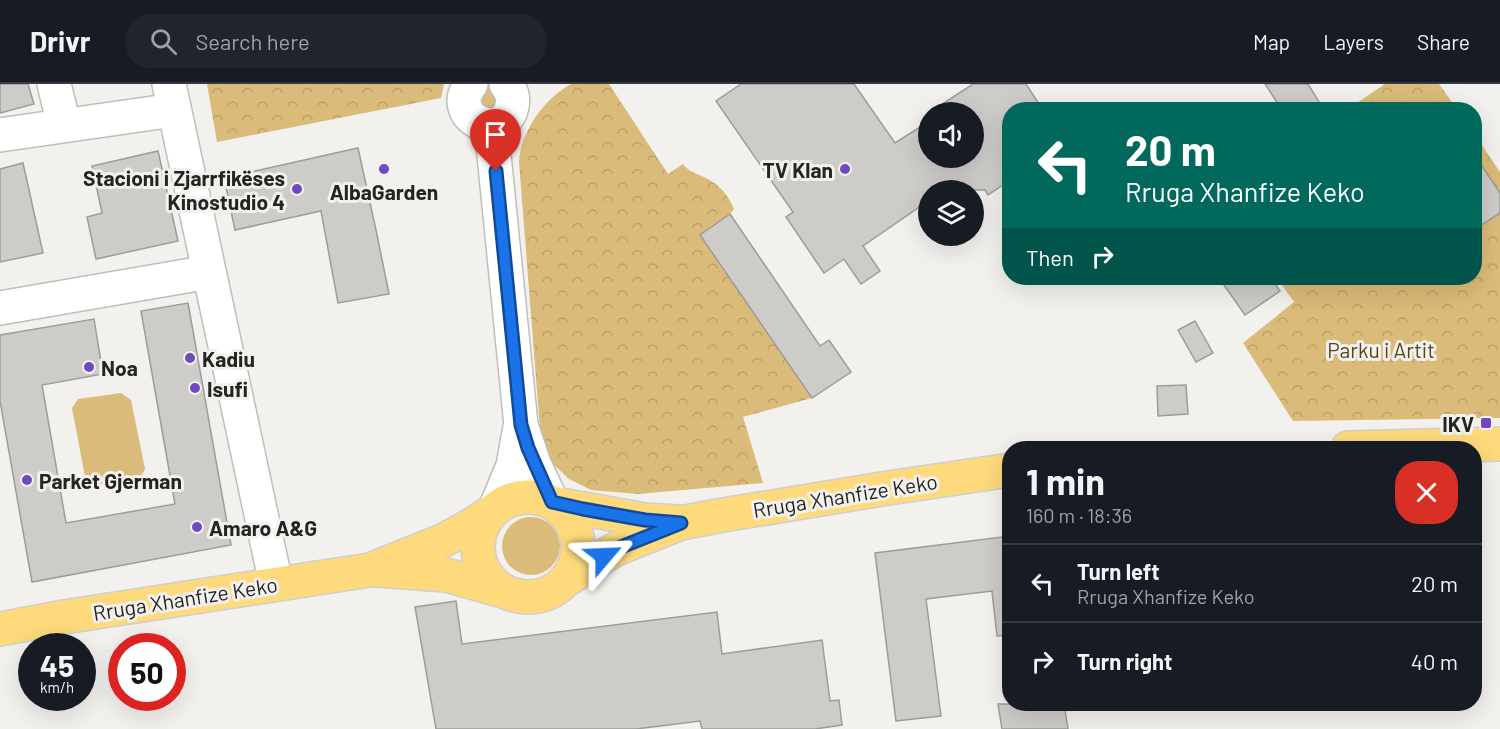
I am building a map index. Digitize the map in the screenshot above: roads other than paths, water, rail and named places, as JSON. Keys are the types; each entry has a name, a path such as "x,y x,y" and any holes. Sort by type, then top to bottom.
{"main road":[{"path":"1482,444 1500,444"},
{"name":"Rruga Xhanfize Keko","path":"568,579 616,549 681,523 870,491 1002,472"},
{"path":"522,496 537,497 553,503 566,513 574,525 579,553 575,567 568,579 557,589 544,595 530,598 503,591 491,581 478,555 478,540 482,526 493,511 507,501 522,496"},
{"name":"Rruga Xhanfize Keko","path":"553,503 645,520 681,523"},
{"name":"Rruga Xhanfize Keko","path":"370,570 440,542 493,511"},
{"name":"Rruga Xhanfize Keko","path":"0,629 370,570 446,575 503,591"}],"street":[{"path":"54,84 64,125"},
{"path":"471,84 465,96 466,111 476,122 483,125 498,123 509,114 512,107 511,92 506,84"},
{"path":"0,135 64,125 171,97 276,584"},
{"path":"491,125 521,425 531,456 553,503"},
{"path":"0,308 209,272"},
{"path":"493,511 513,466 521,425"}],"place":[{"name":"AlbaGarden","path":"384,169"},
{"name":"TV Klan","path":"845,169"},
{"name":"Stacioni i Zjarrfikëses Kinostudio 4","path":"297,189"},
{"name":"Kadiu","path":"190,358"},
{"name":"Noa","path":"89,367"},
{"name":"Isufi","path":"195,388"},
{"name":"IKV","path":"1486,423"},
{"name":"Parket Gjerman","path":"27,480"},
{"name":"Amaro A&G","path":"197,527"}],"park label":[{"name":"Parku i Artit","path":"1381,349"}]}
